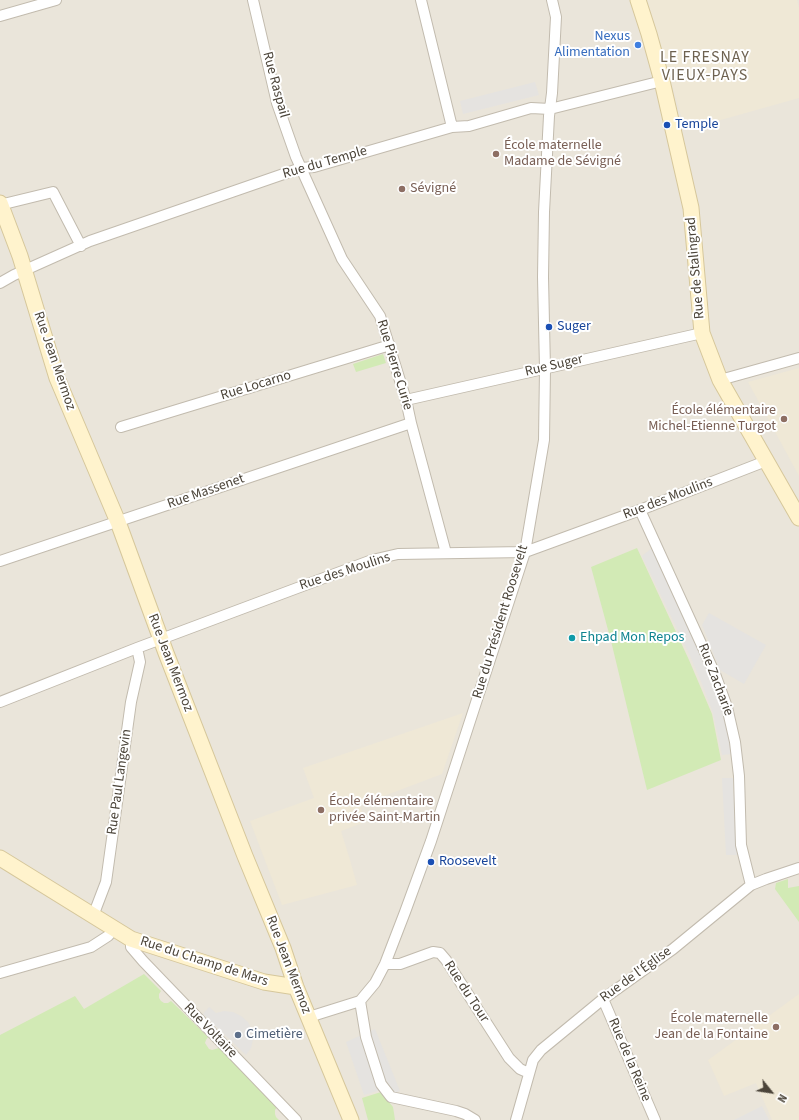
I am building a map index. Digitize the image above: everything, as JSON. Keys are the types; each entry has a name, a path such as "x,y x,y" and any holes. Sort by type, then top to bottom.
{"main road":[{"name":"Rue de Stalingrad","path":"638,0 662,81 691,208 702,333 720,380 799,518"},
{"name":"Rue Jean Mermoz","path":"0,204 24,271 57,378 118,522 160,639 245,856 283,948 296,987 318,1043 351,1120"},
{"path":"0,858 114,929"},
{"name":"Rue du Champ de Mars","path":"114,929 131,939 264,982 296,987"}],"street":[{"path":"0,16 56,0"},
{"name":"Rue Raspail","path":"253,0 277,102 301,168"},
{"path":"421,0 452,127"},
{"name":"Rue du Président Roosevelt","path":"360,1001 375,983 385,964 405,912 431,841 525,552 544,440 544,212 556,17 552,0"},
{"name":"Rue du Temple","path":"0,283 90,241 301,168 314,167 452,127 469,126 531,108 550,108 662,81"},
{"name":"Rue Pierre Curie","path":"301,168 342,259 380,316 406,400 446,553"},
{"path":"0,204 53,192 81,246"},
{"name":"Rue Suger","path":"406,400 702,333"},
{"name":"Rue Locarno","path":"122,427 390,345"},
{"path":"720,380 799,358"},
{"name":"Rue Massenet","path":"0,561 411,423"},
{"name":"Rue des Moulins","path":"0,702 160,639 372,560 398,554 525,552 640,510 766,461"},
{"name":"Rue Zacharie","path":"640,510 715,674 727,707 735,742 738,769 741,845 751,885"},
{"name":"Rue Paul Langevin","path":"93,916 106,882 131,702 140,662 137,648"},
{"name":"Rue de l'Église","path":"516,1120 533,1060 541,1050 603,999 673,949 751,885 799,868"},
{"path":"0,973 91,947 108,936 114,929"},
{"name":"Rue Voltaire","path":"131,939 131,947 143,962 296,1120"},
{"name":"Rue du Tour","path":"385,964 400,964 433,952 440,953 509,1058 520,1069 529,1073"},
{"name":"Rue de la Reine","path":"603,999 655,1120"},
{"path":"309,1017 360,1001 366,1037 381,1084 391,1097 456,1111 466,1114 475,1120"}],"shaded area":[{"path":"0,0 799,0 799,1120 0,1120"},
{"path":"647,0 797,0 799,8 799,98 685,129"},
{"path":"535,82 539,95 463,114 460,101"},
{"name":"École élémentaire Michel-Etienne Turgot","path":"799,368 799,476 748,382"},
{"path":"652,548 713,682 725,714 732,754 722,755 713,713 702,684 642,556"},
{"path":"709,613 766,645 744,684 720,670 702,625"},
{"name":"École élémentaire privée Saint-Martin","path":"463,713 442,774 360,805 365,822 341,831 357,885 282,905 250,821 314,798 303,768"},
{"path":"722,778 733,778 737,855 726,855"},
{"name":"École maternelle Jean de la Fontaine","path":"799,994 799,1120 772,1120 756,1083 724,1096 708,1060"},
{"name":"Cimetière","path":"209,1007 216,1013 224,1011 233,1012 248,1022 252,1030 253,1039 251,1048 246,1055 203,1014"},
{"path":"375,1029 400,1091 387,1096 381,1090 364,1095 346,1042"},
{"path":"762,1106 769,1120 734,1120"}],"green space":[{"path":"383,354 386,363 356,372 353,364"},
{"path":"637,548 689,660 712,714 721,760 647,790 611,641 591,567"},
{"path":"788,879 788,888 799,886 799,922 775,889 776,883"},
{"path":"144,974 161,991 159,998 161,1001 168,1003 171,1001 208,1037 205,1043 209,1049 212,1050 219,1048 277,1107 275,1114 279,1120 0,1120 0,1035 75,996 84,1009"},
{"path":"381,1092 393,1107 395,1120 368,1120 362,1098"}],"place":[{"name":"Nexus Alimentation","path":"638,45"},
{"name":"Temple","path":"667,125"},
{"name":"École maternelle Madame de Sévigné","path":"496,154"},
{"name":"Sévigné","path":"402,189"},
{"name":"Suger","path":"549,327"},
{"name":"École élémentaire Michel-Etienne Turgot","path":"784,419"},
{"name":"Ehpad Mon Repos","path":"572,638"},
{"name":"École élémentaire privée Saint-Martin","path":"321,810"},
{"name":"Roosevelt","path":"431,862"},
{"name":"École maternelle Jean de la Fontaine","path":"776,1027"},
{"name":"Cimetière","path":"238,1035"}],"district":[{"name":"LE FRESNAY VIEUX-PAYS","path":"705,67"}]}
